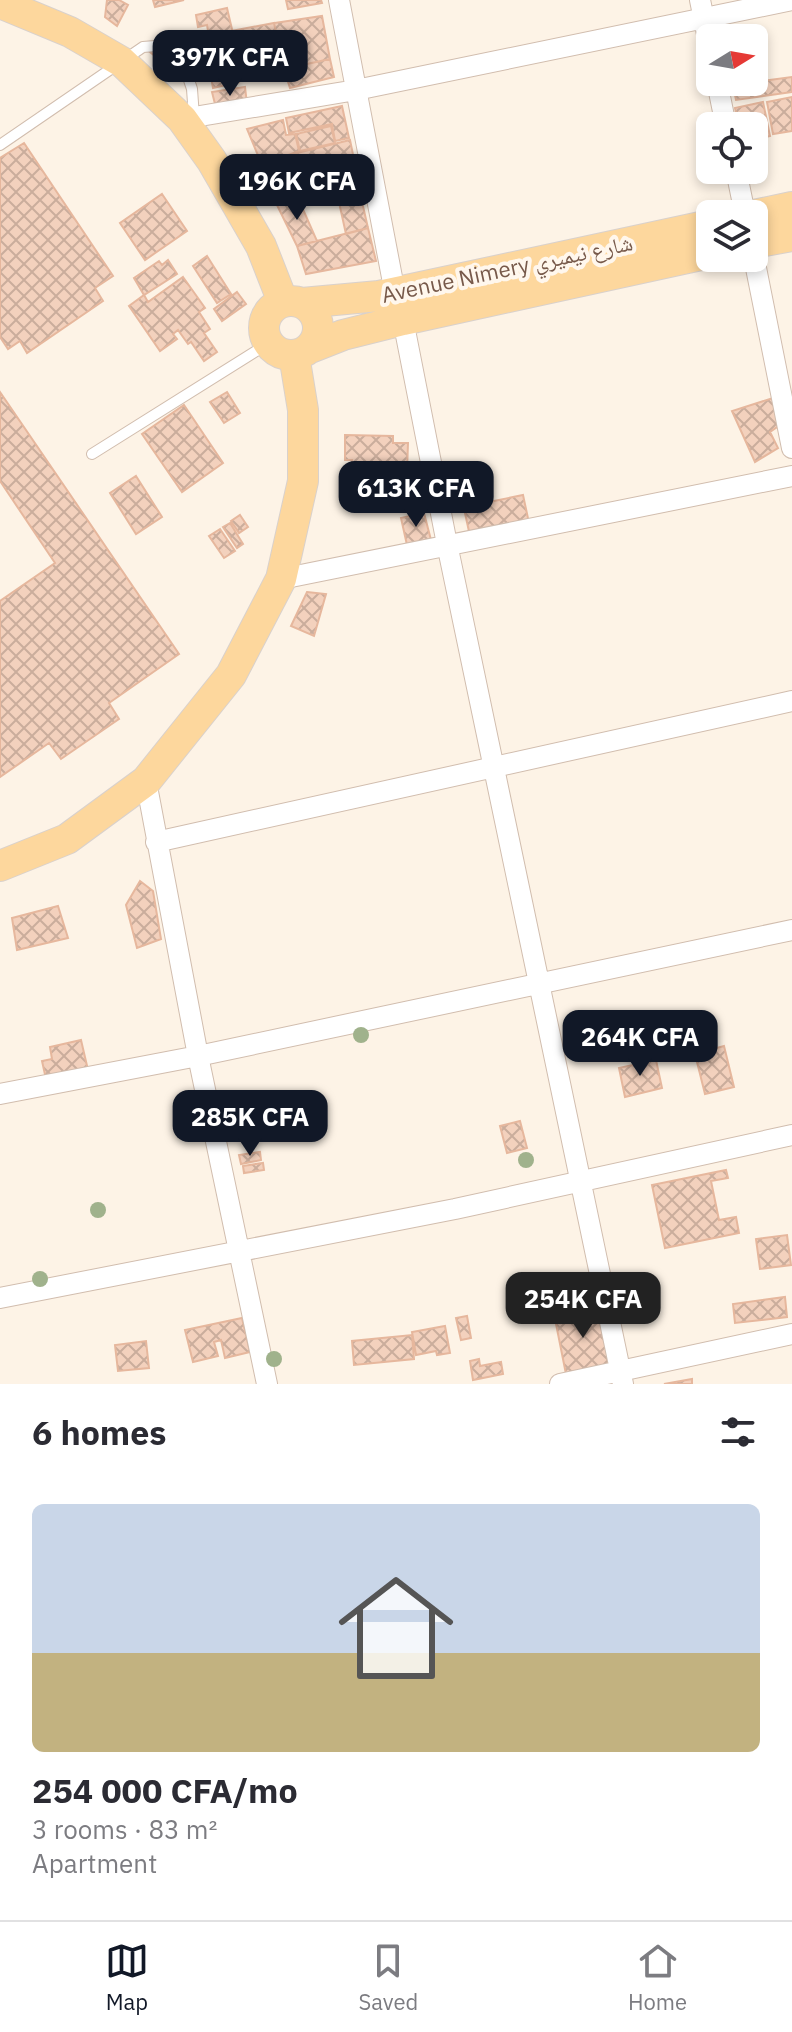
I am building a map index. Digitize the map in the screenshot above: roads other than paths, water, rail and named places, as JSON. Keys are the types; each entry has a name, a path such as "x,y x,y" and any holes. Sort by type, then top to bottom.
{"main road":[{"path":"0,3 70,32 122,62 188,118 293,302 310,308 318,324 318,333 291,349"},
{"path":"768,212 792,207"},
{"name":"Avenue Nimery شارع نيميري","path":"291,349 343,335 399,306 696,229"},
{"path":"768,240 792,236"},
{"name":"Avenue Nimery شارع نيميري","path":"293,302 345,301 399,306 696,255"},
{"path":"0,866 67,839 146,781 231,675 281,579 303,481 303,410 291,349 265,334 268,314 293,302"}],"street":[{"path":"339,0 447,544 622,1377"},
{"path":"188,118 356,90 702,9 792,0"},
{"path":"757,272 792,448"},
{"path":"281,579 792,476"},
{"path":"156,842 792,701"},
{"path":"146,781 198,1056 267,1384"},
{"path":"0,1094 198,1056 792,930"},
{"path":"0,1298 580,1183 792,1135"},
{"path":"560,1384 622,1377 792,1334"}],"lane":[{"path":"0,145 143,47 155,46"},
{"path":"186,71 192,89 188,118"},
{"path":"92,454 291,349"}]}
